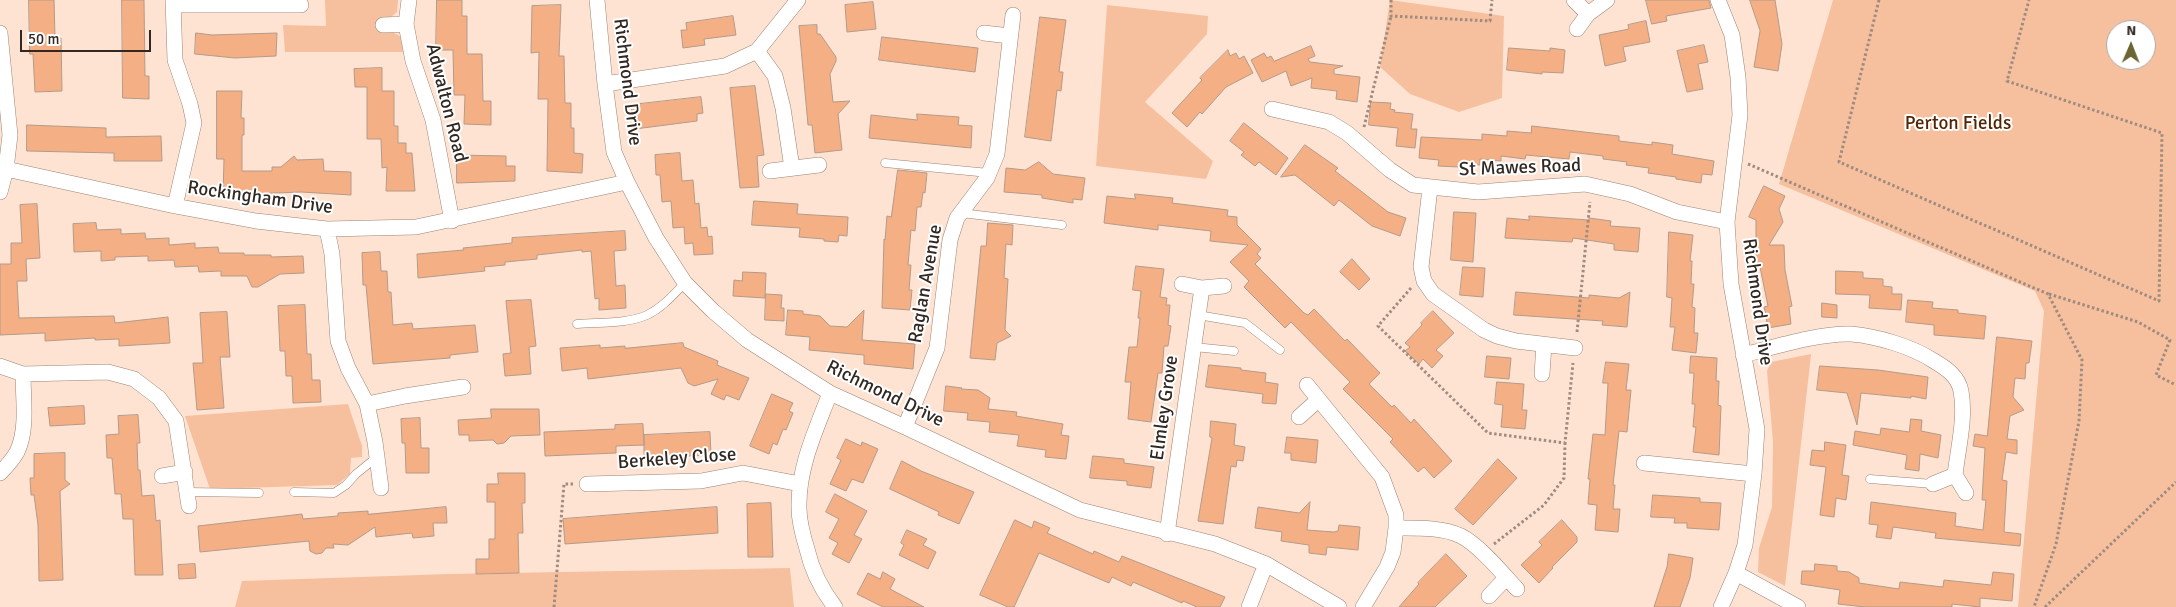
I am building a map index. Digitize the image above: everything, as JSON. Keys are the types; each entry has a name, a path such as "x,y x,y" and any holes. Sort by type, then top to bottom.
{"street":[{"name":"Adwalton Road","path":"409,0 406,24 413,61 433,120 452,221"},
{"name":"Richmond Drive","path":"597,0 614,152 627,182 656,238 685,283 713,311 747,340 830,393 905,426 1080,510 1167,534 1215,544 1266,564 1339,607"},
{"path":"605,84 725,66 757,51 798,0"},
{"path":"1574,0 1588,14"},
{"path":"1576,29 1588,14 1607,0"},
{"name":"Richmond Drive","path":"1718,0 1732,35 1738,77 1740,115 1727,222 1731,284 1757,429 1754,474 1745,545 1736,573 1720,607"},
{"path":"175,206 194,123 190,104 174,60 173,2 301,5"},
{"name":"Raglan Avenue","path":"905,426 937,348 950,240 957,218 976,194 989,173 997,154 1013,15"},
{"name":"Adwalton Road","path":"383,25 406,24"},
{"path":"984,33 1010,36"},
{"path":"0,34 10,134 6,169 0,192"},
{"path":"757,51 775,76 783,108 792,168"},
{"name":"St Mawes Road","path":"1272,109 1329,122 1347,132 1390,170 1413,185 1478,192 1585,184 1630,194 1677,212 1727,222"},
{"path":"770,171 819,165"},
{"name":"Rockingham Drive","path":"6,169 256,222 327,229 416,227 452,221 627,182"},
{"path":"1430,188 1421,267 1424,280 1433,294 1484,330 1516,341 1575,348"},
{"path":"327,229 332,254 338,341 348,368 367,404 381,488"},
{"path":"1182,284 1202,288 1224,286"},
{"name":"Elmley Grove","path":"1167,534 1202,288"},
{"path":"1743,355 1803,340 1851,334 1892,342 1927,356 1952,372 1961,390 1962,417 1955,474 1966,493"},
{"path":"1542,374 1544,345"},
{"path":"0,366 23,374 108,372 134,379 159,398 176,420 188,499"},
{"path":"0,473 16,454 24,429 23,374"},
{"path":"1307,385 1382,477 1391,499 1396,528 1392,552 1387,567 1363,607"},
{"path":"367,404 463,387"},
{"path":"830,393 805,460 800,484 798,509 812,568 824,593 835,607"},
{"path":"1299,416 1318,400"},
{"path":"1644,463 1754,474"},
{"path":"162,476 185,472"},
{"name":"Berkeley Close","path":"586,484 701,481 743,474 800,484"},
{"path":"1933,484 1955,474"},
{"path":"1396,528 1425,528 1460,536 1517,589"},
{"path":"1249,607 1266,564"},
{"path":"1736,573 1798,607"},
{"path":"1489,596 1506,578"}],"lane":[{"path":"885,163 989,173"},
{"path":"961,213 1062,225"},
{"path":"577,324 646,316 664,304 685,283"},
{"path":"1198,315 1245,323 1280,350"},
{"path":"1194,347 1234,351"},
{"path":"294,492 334,493 346,485 377,457"},
{"path":"1870,479 1933,484"},
{"path":"188,499 259,493"}],"path":[{"path":"1360,144 1391,16 1391,0"},
{"path":"1391,16 1490,21 1492,0"},
{"path":"1880,0 1838,162 2159,301 2162,133 2007,81 2029,0"},
{"path":"1736,158 2048,294 2138,322 2170,340 2156,375 2176,385"},
{"path":"2034,607 2056,544 2079,421 2082,360 2048,294"},
{"path":"1481,554 1544,505 1564,478 1565,443"},
{"path":"2045,607 2176,482"},
{"path":"554,607 564,484 586,484"}],"green space":[{"path":"325,0 398,0 397,12 391,17 379,20 381,33 394,33 402,37 403,52 285,52 283,25 326,26"},
{"path":"1390,0 1504,16 1502,98 1459,112 1410,94 1380,67"},
{"name":"Perton Fields","path":"1833,0 2176,0 2176,607 2018,607 2044,311 2035,291 1779,184"},
{"path":"1107,5 1208,16 1207,34 1145,102 1213,161 1206,179 1096,166"},
{"path":"1811,354 1785,586 1758,572 1759,548 1772,507 1773,442 1767,371 1771,362"},
{"path":"348,404 362,446 362,457 351,458 350,474 337,485 210,489 185,416"},
{"path":"790,568 794,607 235,607 242,581 449,574"}],"building":[{"path":"29,0 54,0 55,38 61,38 62,91 35,92 33,54 30,54"},
{"path":"122,0 144,0 145,76 149,76 149,99 123,98"},
{"path":"437,0 462,0 462,16 467,16 467,54 482,54 483,101 491,101 491,125 464,124 465,95 454,95 453,50 436,50"},
{"path":"1646,0 1709,0 1711,8 1666,16 1667,21 1652,24"},
{"path":"1750,0 1775,0 1782,44 1778,71 1754,67 1760,31"},
{"path":"873,2 876,29 847,32 845,5"},
{"path":"561,5 559,56 564,56 565,103 571,103 574,153 583,154 582,173 547,171 548,99 538,99 539,52 531,53 532,6"},
{"path":"733,16 736,35 704,39 705,45 683,48 681,30 687,30 686,23"},
{"path":"1040,17 1066,20 1059,72 1063,72 1061,91 1057,90 1051,141 1025,137"},
{"path":"1646,21 1650,42 1623,47 1626,61 1605,66 1599,35 1629,29 1628,25"},
{"path":"817,25 817,34 820,34 836,57 830,74 833,102 850,101 838,114 842,150 815,153 812,125 808,125 799,26"},
{"path":"196,33 212,35 277,33 276,56 235,58 195,54"},
{"path":"882,37 978,48 975,72 879,60"},
{"path":"1704,45 1708,62 1698,64 1703,89 1687,92 1677,51"},
{"path":"1311,46 1315,56 1308,59 1310,62 1343,66 1334,69 1334,74 1360,77 1357,102 1336,99 1337,91 1311,88 1312,78 1291,86 1286,71 1262,82 1251,60 1264,53 1267,58 1271,56 1274,61"},
{"path":"1509,48 1550,51 1550,48 1565,50 1563,73 1542,72 1542,74 1507,70"},
{"path":"1228,50 1230,56 1236,53 1239,59 1244,56 1253,73 1226,87 1202,114 1200,112 1187,127 1172,113 1202,80 1200,78"},
{"path":"382,68 382,91 394,91 394,126 398,126 398,143 406,143 406,153 412,153 415,191 386,191 387,167 382,168 381,139 367,139 367,87 355,87 354,69"},
{"path":"755,86 764,155 757,156 759,187 740,188 730,88"},
{"path":"217,91 242,91 241,118 244,118 244,135 242,135 242,171 272,171 272,167 281,167 294,156 297,160 323,159 324,171 351,172 351,195 301,192 223,195 224,159 217,159"},
{"path":"701,97 703,113 697,114 697,121 635,129 631,105"},
{"path":"1371,102 1391,103 1390,109 1395,110 1394,112 1413,114 1411,129 1417,129 1415,148 1396,146 1398,128 1369,125"},
{"path":"917,114 959,117 958,125 972,126 971,148 869,138 871,115 917,120"},
{"path":"1244,123 1288,158 1276,175 1259,162 1255,166 1241,155 1244,152 1230,141"},
{"path":"27,125 106,128 106,137 161,136 162,161 114,161 114,153 27,151"},
{"path":"1532,126 1619,136 1619,141 1652,145 1652,142 1673,145 1672,154 1714,161 1712,175 1702,174 1701,183 1676,179 1676,177 1648,173 1649,168 1626,165 1627,162 1603,159 1603,156 1570,152 1569,159 1526,155 1525,159 1501,156 1501,161 1480,159 1480,165 1460,163 1459,167 1438,166 1439,160 1419,158 1421,137 1482,140 1482,134 1507,136 1507,131 1531,133"},
{"path":"1305,145 1338,168 1335,171 1388,212 1406,218 1400,236 1372,226 1339,200 1334,206 1295,175 1281,177"},
{"path":"680,153 682,181 693,180 695,204 699,203 701,228 707,227 708,237 712,236 713,254 694,255 693,243 685,244 684,227 673,228 671,201 662,202 660,175 656,175 655,155"},
{"path":"457,155 506,156 506,166 515,166 515,181 457,183"},
{"path":"1039,162 1053,174 1085,178 1082,200 1073,199 1073,203 1042,198 1042,195 1004,192 1006,168 1025,170"},
{"path":"898,170 927,173 925,193 923,192 921,207 917,207 915,231 911,230 908,265 911,265 909,290 912,290 910,310 882,308 884,239 887,216 891,217"},
{"path":"1764,186 1785,196 1779,209 1783,222 1769,245 1784,245 1785,270 1792,306 1789,307 1791,324 1768,328 1764,307 1768,306 1759,262 1756,267 1756,220 1749,217"},
{"path":"1135,194 1173,198 1172,203 1228,210 1227,216 1237,217 1237,225 1261,249 1257,254 1261,258 1255,264 1304,313 1308,315 1314,309 1345,341 1347,339 1380,373 1369,384 1392,407 1394,405 1411,423 1414,419 1452,461 1434,478 1424,467 1418,472 1390,442 1393,439 1343,389 1350,382 1291,322 1285,328 1244,287 1249,281 1230,262 1248,245 1210,241 1211,231 1158,225 1158,230 1104,223 1107,196 1135,199"},
{"path":"754,201 798,204 797,214 848,217 847,236 839,235 838,242 824,241 824,239 799,237 800,228 752,225"},
{"path":"37,204 40,258 26,259 27,281 17,281 19,318 114,316 115,323 168,317 170,343 119,346 119,339 95,340 95,338 45,341 45,333 0,335 0,264 11,264 11,243 22,243 20,205"},
{"path":"1454,212 1476,213 1473,262 1451,260"},
{"path":"1529,216 1589,220 1589,218 1611,221 1610,226 1640,228 1638,252 1614,250 1614,244 1573,238 1572,242 1505,238 1507,218 1529,220"},
{"path":"96,223 97,230 121,229 121,234 145,233 146,239 169,238 169,245 195,243 195,248 218,247 219,253 271,255 271,257 303,256 304,273 280,274 258,287 252,287 247,276 221,276 221,271 199,272 198,266 175,267 174,260 148,261 148,256 115,257 115,260 101,261 101,251 74,252 73,224"},
{"path":"988,223 1013,225 1012,245 1006,244 1004,278 1008,279 1005,330 1011,336 997,343 995,360 970,358 981,246 986,246"},
{"path":"625,231 626,250 614,251 616,286 625,285 626,308 599,310 599,298 595,299 591,251 582,252 582,250 537,255 537,259 505,262 505,265 484,267 485,271 418,278 417,254 512,243 512,238"},
{"path":"1669,232 1693,235 1690,261 1692,261 1691,284 1694,284 1692,307 1695,308 1694,333 1698,333 1696,353 1672,350 1675,327 1670,327 1672,298 1667,297"},
{"path":"380,252 381,271 387,271 388,292 391,292 393,325 412,323 413,329 475,325 478,352 450,355 450,358 373,364 366,285 363,285 362,253"},
{"path":"1352,259 1370,279 1359,290 1340,272"},
{"path":"1136,266 1164,269 1160,297 1167,298 1166,305 1170,305 1168,325 1171,326 1168,346 1164,346 1162,373 1158,373 1151,422 1128,419 1131,382 1125,382 1129,347 1137,347 1140,318 1138,318 1141,291 1133,290"},
{"path":"1463,267 1485,268 1483,297 1460,295"},
{"path":"1836,271 1863,272 1863,278 1883,279 1883,286 1892,287 1892,294 1902,294 1901,310 1869,308 1870,295 1836,294"},
{"path":"743,272 766,273 765,298 733,296 734,280 742,281"},
{"path":"1516,292 1589,298 1589,295 1619,298 1630,292 1627,327 1602,325 1603,321 1514,315"},
{"path":"766,294 782,295 781,308 784,308 784,321 765,320"},
{"path":"531,300 536,346 529,347 531,374 505,376 503,354 511,353 506,301"},
{"path":"1908,300 1933,302 1932,308 1958,310 1958,313 1986,316 1984,339 1934,335 1934,325 1906,322"},
{"path":"1822,303 1837,305 1837,318 1822,317"},
{"path":"305,305 307,354 311,354 312,380 320,380 321,402 293,403 292,376 286,376 285,351 280,351 278,306"},
{"path":"788,310 803,311 803,314 820,316 830,326 847,327 864,310 862,340 915,344 913,369 864,364 864,355 809,350 810,337 786,335"},
{"path":"1433,311 1454,333 1436,350 1443,356 1432,368 1423,359 1419,364 1405,351 1410,347 1405,343"},
{"path":"227,312 230,357 220,357 224,408 197,410 193,363 203,363 200,313"},
{"path":"1997,337 2032,341 2029,363 2026,363 2025,379 2015,378 2013,397 2024,410 2010,416 2007,439 2017,440 2017,454 2006,452 2002,480 2007,481 2004,532 2021,534 2020,546 1935,538 1936,533 1893,527 1891,539 1876,537 1878,525 1869,524 1871,502 1956,513 1955,526 1983,530 1986,500 1982,500 1985,448 1973,446 1975,434 1987,436"},
{"path":"683,343 684,347 718,361 717,365 749,378 739,400 726,395 724,400 711,394 718,379 694,386 688,383 681,368 588,379 587,368 562,371 560,348 600,345 600,348 625,346 625,348"},
{"path":"1487,356 1511,358 1509,379 1485,377"},
{"path":"1691,356 1717,358 1716,381 1719,381 1718,405 1721,406 1719,455 1693,452 1696,427 1693,427 1695,404 1692,404 1694,373 1690,373"},
{"path":"1606,362 1629,364 1626,390 1631,390 1627,432 1619,431 1613,485 1615,485 1613,509 1620,509 1618,532 1595,530 1597,505 1588,504 1590,479 1588,479 1593,434 1605,435 1608,383 1603,383"},
{"path":"1209,365 1266,373 1265,382 1278,384 1276,404 1262,403 1263,394 1206,387"},
{"path":"1820,366 1878,370 1928,377 1926,399 1911,396 1911,398 1861,393 1857,425 1847,393 1817,390"},
{"path":"1497,382 1524,384 1522,410 1527,410 1525,429 1501,427 1503,405 1495,404"},
{"path":"946,386 978,390 990,398 988,409 1017,412 1016,416 1063,424 1061,435 1069,436 1066,459 1045,457 1046,450 1017,446 1019,435 989,432 990,422 967,420 968,413 944,411"},
{"path":"772,394 793,403 789,411 793,413 786,430 783,429 777,445 773,443 769,454 750,446"},
{"path":"84,406 85,424 50,426 48,408"},
{"path":"491,409 539,409 540,435 511,436 504,443 497,444 493,440 469,441 469,435 459,435 458,420 491,418"},
{"path":"138,415 140,443 137,443 138,470 140,470 142,496 154,495 156,521 160,520 163,575 135,575 133,519 123,519 121,494 115,494 112,458 107,458 106,435 119,434 118,416"},
{"path":"420,418 421,448 429,448 429,473 406,473 405,443 402,443 401,419"},
{"path":"1911,419 1922,420 1921,431 1941,435 1938,458 1920,454 1919,471 1905,469 1907,455 1853,445 1855,431 1880,435 1881,428 1909,432"},
{"path":"1211,421 1236,424 1234,445 1245,447 1243,461 1237,460 1236,467 1231,466 1223,524 1198,521 1212,438 1210,437"},
{"path":"643,424 644,445 616,446 616,453 545,456 544,432 615,429 615,425"},
{"path":"710,432 711,455 644,458 644,435"},
{"path":"1287,437 1318,440 1316,463 1291,460 1291,453 1285,453"},
{"path":"846,439 861,446 862,442 878,449 863,483 852,479 846,491 830,484 841,460 837,458"},
{"path":"1825,442 1846,445 1842,475 1849,476 1846,500 1836,498 1834,517 1820,515 1826,467 1810,465 1812,450 1824,451"},
{"path":"65,453 65,480 70,484 60,491 63,580 39,581 38,525 34,495 31,495 30,478 34,478 34,454"},
{"path":"1093,456 1124,459 1124,463 1154,467 1151,488 1127,485 1127,481 1090,478"},
{"path":"1498,459 1517,478 1473,525 1455,509"},
{"path":"902,461 921,471 974,492 959,524 938,515 939,512 890,489"},
{"path":"498,473 525,473 525,503 522,503 523,533 518,533 519,573 476,574 476,559 489,559 489,539 495,539 495,502 487,502 487,484 498,484"},
{"path":"835,494 867,511 854,535 862,539 849,563 832,554 838,543 829,538 839,519 826,512"},
{"path":"1653,495 1700,498 1700,502 1721,503 1719,530 1687,528 1687,523 1674,523 1675,518 1651,517"},
{"path":"1310,502 1307,530 1334,532 1338,531 1339,525 1360,527 1358,550 1327,547 1326,555 1309,553 1309,545 1281,541 1282,532 1255,528 1258,507 1299,513"},
{"path":"771,503 773,557 748,557 747,504"},
{"path":"446,507 447,523 433,523 434,536 413,538 412,533 376,537 375,527 348,545 333,544 334,548 326,548 322,553 316,554 310,551 309,541 200,552 198,526 302,514 303,519 338,516 338,513 368,511 368,514"},
{"path":"717,507 718,533 565,544 563,519"},
{"path":"1015,520 1032,528 1034,521 1050,528 1047,533 1093,554 1094,551 1119,562 1122,556 1225,597 1220,607 1197,607 1183,601 1182,603 1133,582 1131,586 1112,577 1109,583 1039,553 1014,607 1008,607 980,595"},
{"path":"1562,520 1577,537 1577,542 1539,583 1521,565 1542,545 1539,542"},
{"path":"907,530 927,539 923,545 936,552 928,569 899,555 904,545 901,543"},
{"path":"1446,554 1467,576 1435,607 1399,607 1418,583"},
{"path":"1669,554 1693,558 1690,578 1680,607 1654,607 1667,567"},
{"path":"195,564 196,578 179,579 178,565"},
{"path":"1815,564 1837,566 1837,571 1849,572 1859,578 1859,583 1899,589 1900,582 1943,587 1944,580 1991,585 1993,572 2014,574 2012,601 1980,598 1980,607 1952,604 1952,607 1865,607 1838,604 1840,590 1801,584 1802,571 1814,571"},
{"path":"883,572 895,579 890,589 924,607 883,607 857,594 868,573 880,579"}]}
